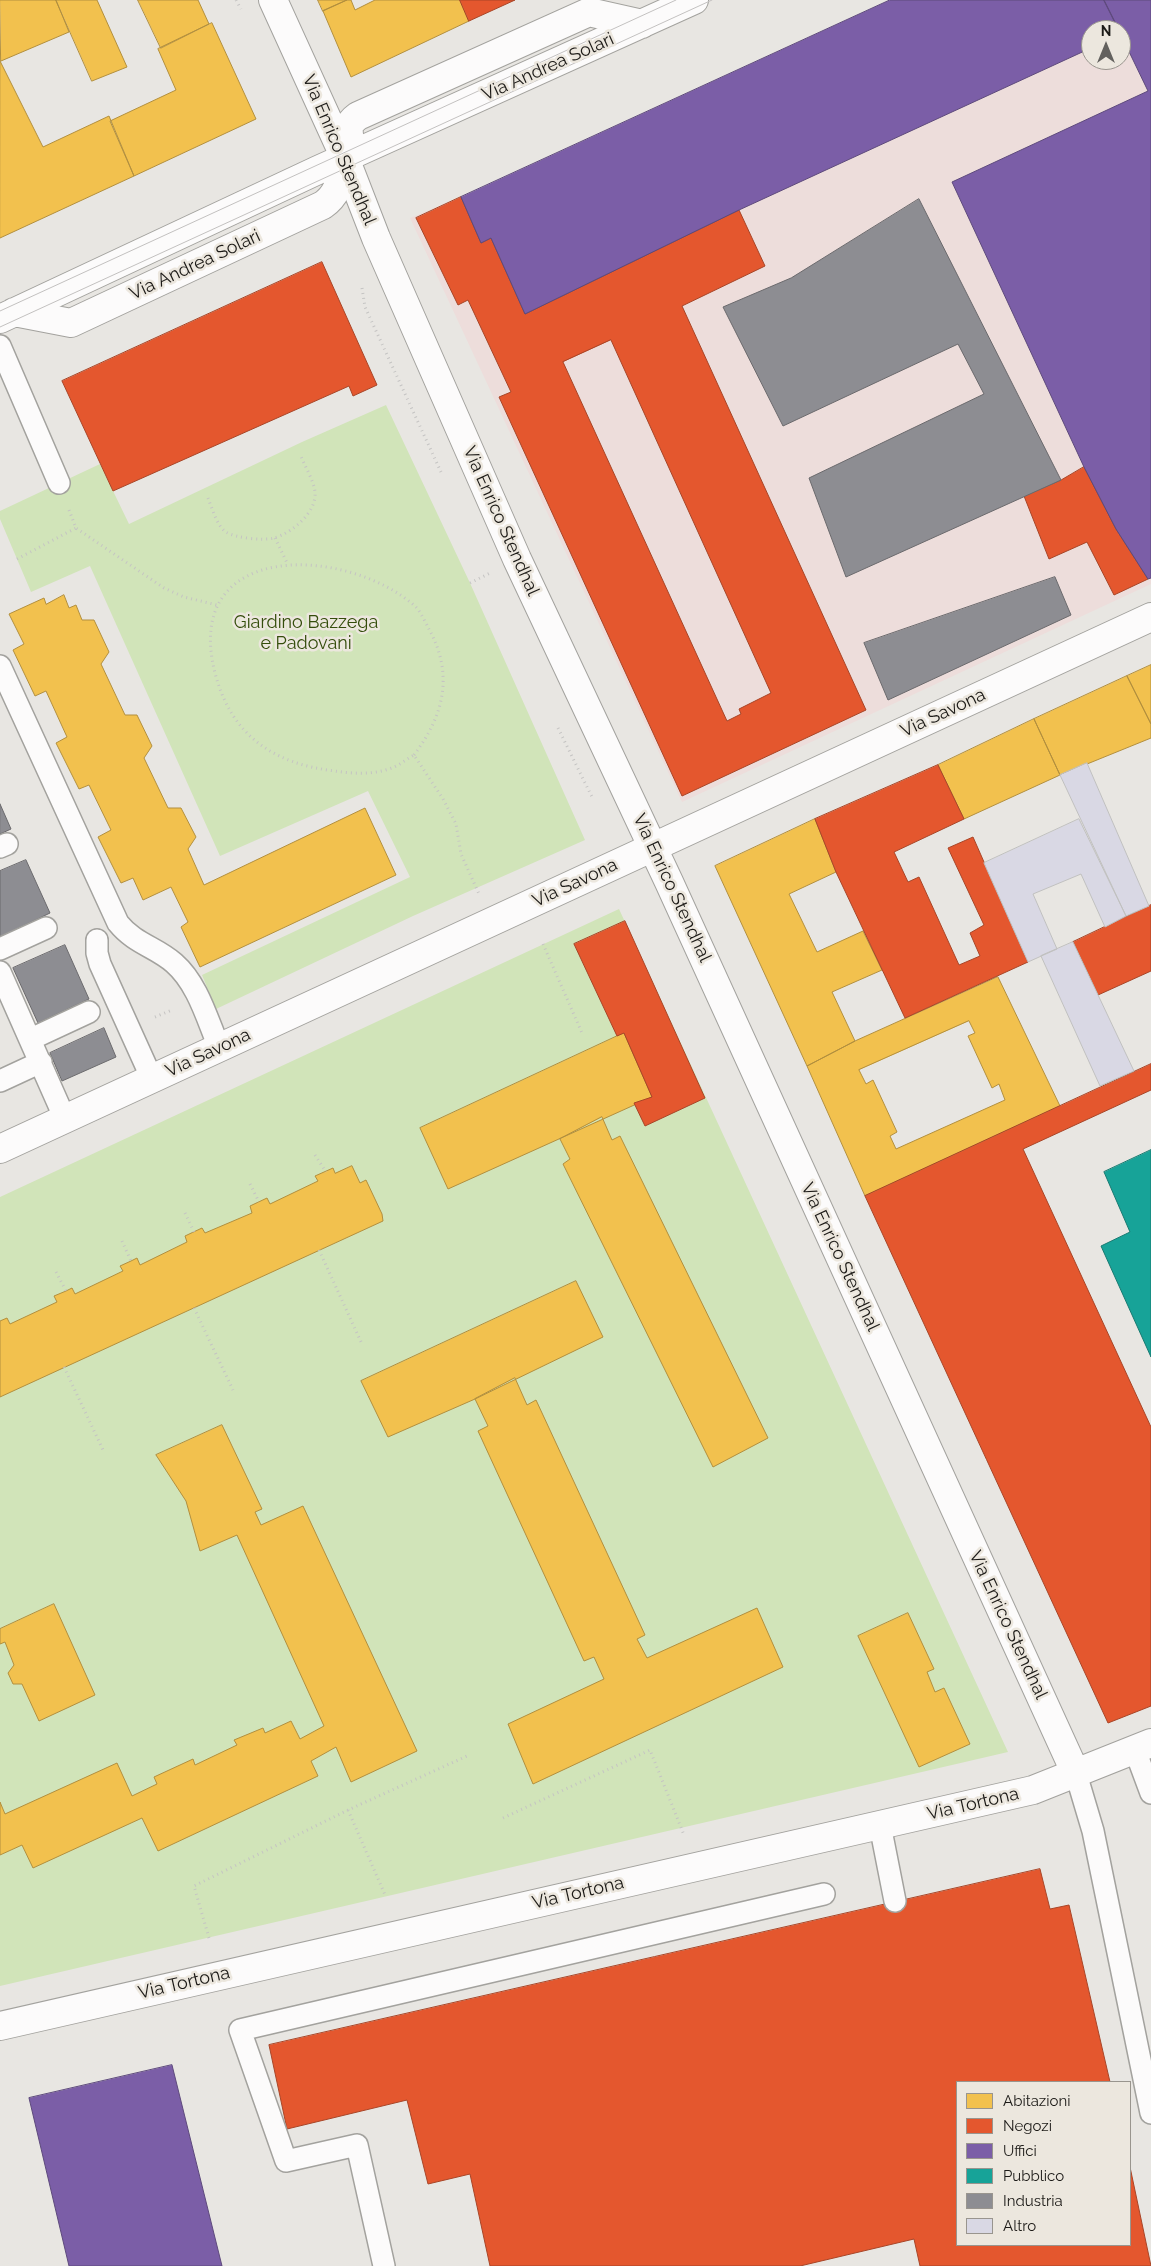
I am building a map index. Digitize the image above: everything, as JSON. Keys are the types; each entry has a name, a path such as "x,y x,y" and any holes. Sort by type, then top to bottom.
{"street":[{"name":"Via Enrico Stendhal","path":"273,0 345,158 376,238 517,559 653,848 1076,1774"},
{"name":"Via Andrea Solari","path":"7,316 345,158 694,0"},
{"name":"Via Savona","path":"0,1149 1151,617"},
{"name":"Via Tortona","path":"0,2026 1033,1790 1143,1747"}],"lane":[{"path":"0,346 59,483"},
{"path":"0,666 118,923 127,935 174,963 195,988 219,1048"},
{"path":"0,949 46,928"},
{"path":"97,940 97,953 100,964 152,1079"},
{"path":"0,972 65,1119"},
{"path":"30,1039 89,1012"},
{"path":"0,1081 41,1062"},
{"path":"1143,1747 1151,1793"},
{"path":"1076,1774 1093,1831 1151,2112"},
{"path":"880,1825 895,1902"},
{"path":"384,2266 357,2144 286,2161 240,2030 824,1894"}],"path":[{"path":"208,498 224,531 236,537 275,538 295,527 307,516 314,502 315,491 301,456"},
{"path":"59,483 76,528 164,588 184,597 217,605"},
{"path":"17,559 76,528"},
{"path":"275,538 288,565"},
{"path":"288,565 335,568 363,577 392,590 416,608 434,639 444,674 443,693 438,716 428,736 414,755 394,767 373,773 348,773 296,764 274,755 241,726 228,708 222,694 211,658 210,626 217,605 226,591 251,573 270,567 288,565"},
{"path":"414,755 443,799 456,824 461,854 476,889"},
{"path":"544,944 582,1033"},
{"path":"129,1028 199,998"},
{"path":"316,1155 326,1172"},
{"path":"250,1184 259,1202"},
{"path":"185,1213 194,1232"},
{"path":"122,1242 131,1260"},
{"path":"319,1250 362,1344"},
{"path":"56,1272 66,1290"},
{"path":"194,1308 233,1390"},
{"path":"64,1367 104,1452"},
{"path":"503,1818 650,1750 684,1835"},
{"path":"209,1938 194,1886 348,1810 467,1756"},
{"path":"348,1810 386,1897"}],"shaded area":[{"path":"890,0 1151,0 1151,584 682,802 410,218 461,197"}],"green space":[{"name":"Giardino Bazzega e Padovani","path":"386,405 470,583 585,840 413,916 216,1009 202,975 410,877 368,791 220,856 90,566 31,592 0,519 0,511 100,464 129,524 302,442"},
{"path":"619,909 1008,1752 0,1986 0,1197"}],"building: Abitazioni":[{"path":"0,0 56,0 69,32 1,61"},
{"path":"56,0 97,0 127,67 92,81"},
{"path":"138,0 198,0 209,24 161,48"},
{"path":"318,0 347,0 323,11"},
{"path":"351,0 355,10 375,0 460,0 469,21 351,77 323,11"},
{"path":"212,23 256,119 134,176 110,121 176,90 158,49"},
{"path":"0,61 43,147 109,116 134,176 0,238"},
{"path":"64,595 69,608 76,605 82,620 94,620 109,652 101,664 125,715 137,715 152,746 144,758 168,808 181,808 196,837 188,849 204,885 365,808 396,875 200,967 181,927 188,922 171,887 143,900 133,878 121,883 98,837 111,830 89,785 79,789 56,743 67,737 46,691 35,696 13,650 24,644 9,614 44,598 46,604"},
{"path":"1151,665 1151,724 1127,676"},
{"path":"1127,676 1151,724 1151,738 1060,775 1034,719"},
{"path":"1034,719 1060,775 964,819 938,765"},
{"path":"815,819 836,872 789,894 817,952 863,931 882,970 832,992 855,1041 807,1066 715,866"},
{"path":"998,977 1060,1106 865,1196 807,1066 855,1041","holes":["969,1021 975,1033 968,1036 992,1088 999,1084 1005,1100 896,1149 890,1136 897,1132 873,1080 866,1084 859,1070"]},
{"path":"624,1033 652,1097 448,1189 420,1128"},
{"path":"602,1117 612,1140 620,1136 768,1438 713,1467 563,1164 570,1159 560,1139"},
{"path":"352,1166 360,1183 366,1180 382,1214 383,1221 0,1397 0,1321 7,1318 10,1324 57,1302 54,1296 72,1288 75,1294 123,1271 120,1266 137,1258 140,1265 187,1242 185,1236 202,1228 205,1233 252,1213 250,1206 267,1198 270,1204 318,1181 315,1176 333,1168 335,1173"},
{"path":"576,1281 603,1337 475,1399 388,1437 361,1381"},
{"path":"515,1378 527,1405 536,1400 645,1635 637,1639 647,1658 757,1608 783,1667 533,1784 508,1724 604,1679 594,1657 584,1661 478,1431 488,1426 475,1399"},
{"path":"222,1425 262,1509 255,1512 261,1525 303,1506 417,1751 351,1782 336,1747 311,1761 318,1776 158,1851 142,1818 33,1868 22,1845 0,1855 0,1802 5,1814 117,1763 132,1796 157,1784 154,1777 193,1759 195,1765 237,1745 234,1740 263,1728 265,1733 291,1721 300,1739 324,1726 237,1535 200,1551 186,1501 156,1455"},
{"path":"54,1604 95,1695 39,1721 22,1684 13,1684 8,1673 14,1665 5,1642 0,1644 0,1629"},
{"path":"908,1613 934,1669 927,1672 935,1692 944,1688 970,1744 919,1767 858,1636"}],"building: Negozi":[{"path":"460,0 515,0 469,21"},
{"path":"461,197 481,243 491,238 525,314 739,210 765,266 682,306 866,710 682,796 499,397 511,392 468,300 458,305 416,218","holes":["611,340 771,693 739,709 741,714 727,721 563,362"]},
{"path":"322,262 377,385 353,396 349,386 113,491 62,381"},
{"path":"1084,467 1116,529 1148,579 1114,595 1087,542 1049,559 1024,496 1061,480"},
{"path":"938,765 964,819 894,852 908,882 919,877 959,965 980,956 970,933 984,925 948,848 973,837 1028,962 905,1018 836,872 815,819"},
{"path":"1151,905 1151,971 1098,995 1073,942"},
{"path":"625,921 705,1098 645,1126 634,1103 652,1097 624,1033 617,1036 574,944"},
{"path":"1151,1064 1151,1090 1023,1149 1151,1427 1151,1706 1108,1723 865,1196"},
{"path":"1040,1869 1050,1909 1069,1905 1110,2081 956,2081 956,2246 1131,2246 1131,2172 1151,2266 920,2266 914,2239 800,2266 490,2266 470,2174 428,2184 407,2100 287,2129 269,2045"}],"building: Uffici":[{"path":"890,0 1104,0 1114,20 1081,20 1081,53 739,210 525,314 491,238 481,243 461,197"},
{"path":"1104,0 1151,0 1151,578 1148,579 1116,529 1084,467 952,182 1148,91 1131,56 1131,20 1114,20"},
{"path":"172,2065 222,2266 69,2266 29,2098"}],"building: Pubblico":[{"path":"1151,1150 1151,1357 1101,1246 1130,1232 1104,1172"}],"building: Industria":[{"path":"919,199 1061,480 846,577 809,478 984,394 958,344 783,426 723,307 791,278"},
{"path":"1055,577 1071,615 888,700 864,643"},
{"path":"0,804 11,829 0,834"},
{"path":"26,860 50,913 0,937 0,871"},
{"path":"65,945 89,999 38,1023 13,968"},
{"path":"104,1028 116,1057 62,1081 50,1053"}],"building: Altro":[{"path":"1087,763 1149,906 1126,916 1060,775"},
{"path":"1079,819 1126,916 1105,927 1081,874 1033,894 1057,949 1028,962 984,863"},
{"path":"1073,942 1134,1071 1100,1086 1041,956"}],"tram line":[{"path":"0,311 676,0"},
{"path":"0,327 712,0"}]}
